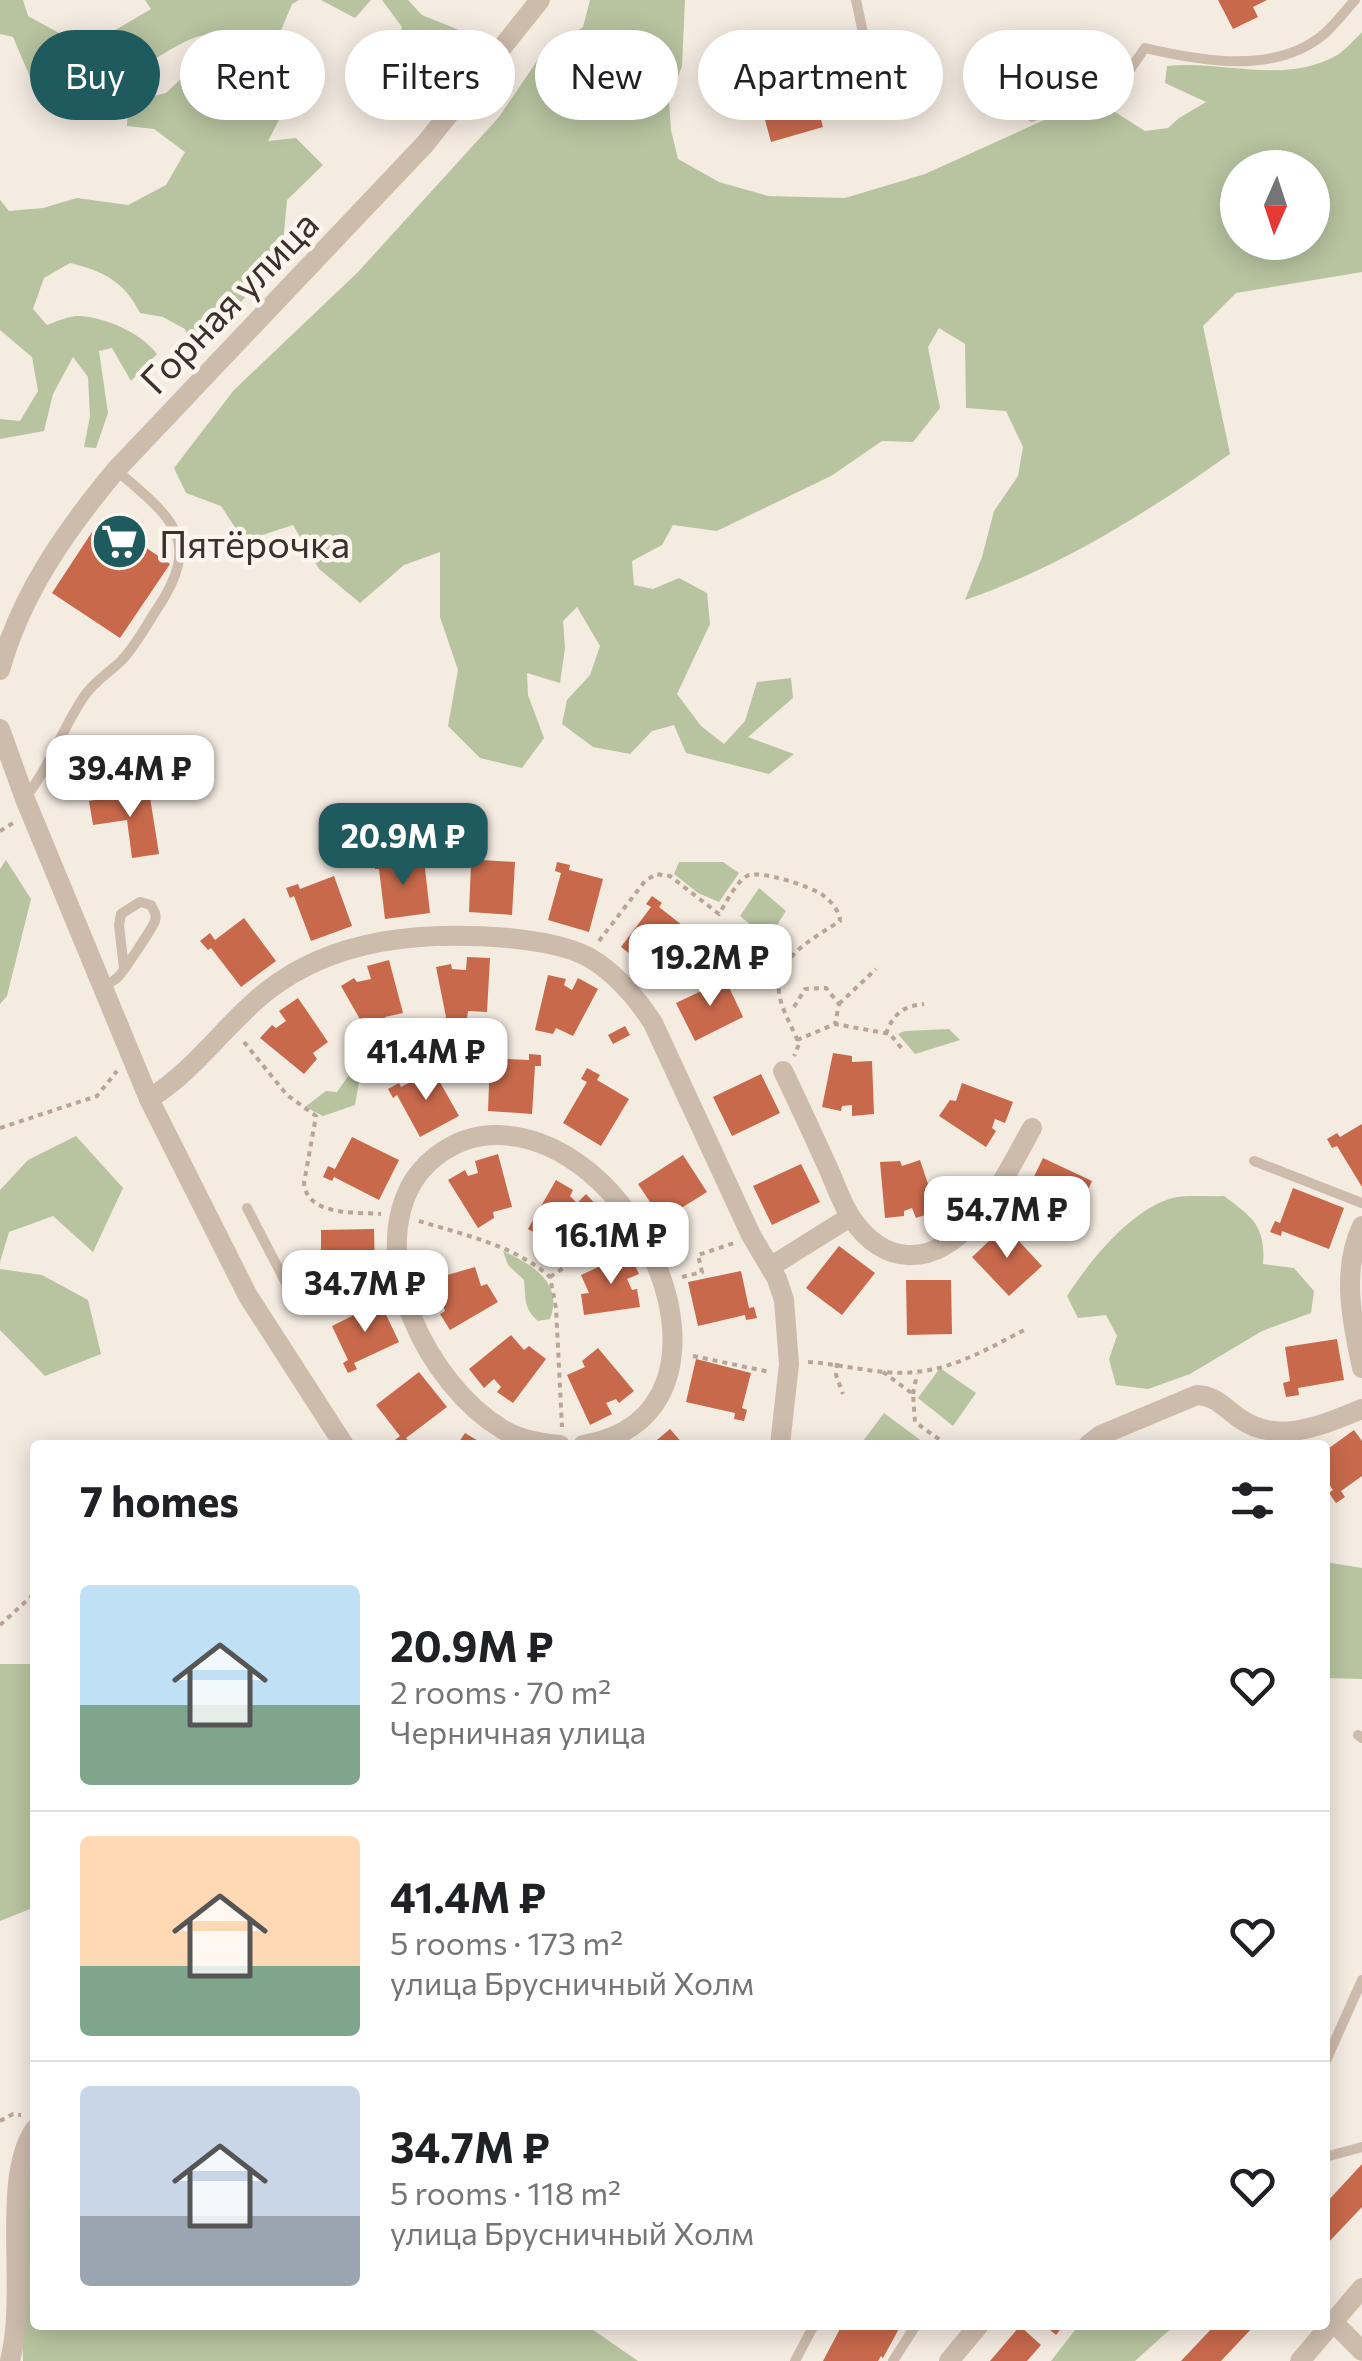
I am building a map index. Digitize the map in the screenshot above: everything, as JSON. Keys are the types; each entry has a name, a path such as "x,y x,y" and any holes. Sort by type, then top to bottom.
{"street":[{"name":"Горная улица","path":"0,670 19,615 82,510 426,144 540,0"},
{"path":"0,728 24,799 149,1099 248,1296 341,1440"},
{"path":"149,1099 192,1067 268,990 340,953 395,938 448,934 529,940 588,956 617,978 645,1011 784,1300 789,1364 781,1440"},
{"path":"786,1065 850,1217 880,1247 898,1254 936,1250 954,1238 983,1210 1032,1128"},
{"path":"522,1440 503,1430 461,1394 418,1330 399,1284 396,1235 406,1193 434,1157 474,1138 518,1137 543,1142 567,1153 590,1170 634,1221 648,1247 669,1304 674,1335 671,1364 663,1390 650,1410 632,1430 610,1440"},
{"path":"770,1267 850,1217"},
{"path":"1362,1226 1354,1243 1350,1288 1362,1368"},
{"path":"1095,1440 1197,1395 1213,1398 1245,1422 1281,1439 1362,1408"},
{"path":"10,2361 15,2316 3,2199 9,2162 30,2122"},
{"path":"1330,2327 1362,2288"},
{"path":"1334,2323 1362,2351"},
{"path":"948,2361 975,2330"},
{"path":"1300,2361 1328,2330"}],"lane":[{"path":"856,0 862,30"},
{"path":"1134,64 1145,48 1192,59 1253,62 1306,46 1355,0"},
{"path":"24,799 45,773 82,699 126,656 179,573 182,548 177,533 156,504 116,470"},
{"path":"101,988 117,978 124,969 155,925 156,914 150,905 140,902 121,914 124,969"},
{"path":"1254,1161 1362,1203"},
{"path":"247,1208 294,1292 399,1284"},
{"path":"1330,2052 1362,1980"},
{"path":"1330,2156 1362,2148"},
{"path":"795,2361 811,2330"},
{"path":"894,2361 913,2330"}],"path":[{"path":"599,941 644,881 656,874 670,876 719,914 745,876 755,873 823,894 840,913 840,921 802,946 782,971 779,992 798,1040 798,1050 786,1065"},
{"path":"835,1024 839,1004 876,969"},
{"path":"794,1007 805,989 816,986 826,988 839,1004"},
{"path":"886,1034 899,1011 924,1004"},
{"path":"798,1040 835,1024 890,1034 903,1050"},
{"path":"244,1042 287,1095 316,1116 305,1194 325,1208 381,1214"},
{"path":"0,1128 97,1096 123,1063"},
{"path":"418,1221 500,1247 550,1277 556,1308 561,1436"},
{"path":"550,1277 618,1231"},
{"path":"682,1277 702,1272 698,1255 734,1243"},
{"path":"808,1362 882,1372 917,1372 977,1355 1024,1330"},
{"path":"693,1356 770,1372"},
{"path":"836,1364 843,1394"},
{"path":"882,1372 913,1394"},
{"path":"917,1372 913,1394 915,1422 940,1440"},
{"path":"0,1625 30,1598"},
{"path":"0,2121 13,2114 30,2122"}],"green space":[{"path":"0,0 23,0 28,16 54,30 30,30 30,77 13,37 0,34"},
{"path":"145,0 299,0 292,4 281,30 180,30 180,44 160,56 160,30 115,30 151,9"},
{"path":"321,0 371,0 355,18"},
{"path":"382,0 408,0 422,15 459,30 401,30"},
{"path":"590,0 685,0 682,66 678,76 678,30 579,30"},
{"path":"1362,32 1362,272 1236,293 1203,326 1230,454 1168,497 1069,555 965,600 994,511 1018,476 1023,447 1006,411 966,408 965,344 939,328 928,347 940,408 913,442 882,441 831,476 717,531 673,525 662,545 632,561 634,585 653,589 679,578 707,593 710,624 677,694 701,726 724,744 745,721 757,682 791,678 793,698 748,737 794,754 769,774 686,753 674,725 652,731 630,754 593,747 562,724 567,700 590,675 600,646 577,607 563,621 565,648 560,683 527,673 528,695 544,738 522,768 480,758 448,726 458,670 440,617 440,552 404,565 360,603 319,569 293,525 244,541 221,506 186,493 174,468 234,390 358,272 496,120 515,120 515,93 535,64 535,120 670,120 678,159 719,182 768,196 845,198 925,174 1044,120 1128,120 1145,131 1168,128 1206,102 1165,83 1167,66 1298,69 1339,54"},
{"path":"180,80 180,120 279,120 268,141 296,138 323,165 287,200 282,254 218,329 191,348 185,329 163,317 140,313 120,285 102,274 70,263 44,278 33,309 47,325 74,316 100,319 132,333 157,354 131,381 112,348 99,351 108,413 96,448 84,447 90,416 88,377 73,357 53,394 44,431 0,439 0,419 20,421 38,391 32,357 0,330 0,200 9,211 43,208 77,198 128,205 166,185 185,152 154,129 127,126 127,120 160,120 160,94"},
{"path":"6,860 31,899 7,996 0,1004 0,869"},
{"path":"679,862 723,862 739,873 719,902 698,893 674,874"},
{"path":"759,888 786,911 768,939 740,916"},
{"path":"949,1029 960,1040 915,1054 898,1034 905,1031"},
{"path":"351,1072 359,1082 355,1105 323,1116 305,1107 326,1091 337,1092"},
{"path":"76,1136 123,1188 93,1252 53,1216 9,1232 0,1262 0,1190 28,1160"},
{"path":"1224,1196 1255,1224 1262,1240 1263,1264 1294,1268 1314,1291 1311,1313 1262,1331 1190,1374 1148,1389 1116,1385 1109,1359 1117,1336 1106,1315 1078,1318 1067,1296 1098,1254 1139,1215 1175,1197"},
{"path":"503,1251 534,1268 549,1285 553,1306 550,1319 538,1321 530,1312 524,1280 508,1265"},
{"path":"0,1269 42,1275 88,1300 101,1354 45,1376 0,1330"},
{"path":"940,1368 976,1393 953,1426 918,1398"},
{"path":"884,1413 920,1440 864,1440"},
{"path":"1330,1563 1362,1568 1362,1679 1330,1678"},
{"path":"0,1664 30,1664 30,1909 0,1921"},
{"path":"30,2154 30,2330 593,2330 638,2361 23,2361 18,2165"},
{"path":"1075,2330 1169,2330 1135,2361 1051,2361"}],"building":[{"path":"1218,0 1267,0 1253,7 1258,17 1233,29"},
{"path":"765,120 821,120 823,127 771,142"},
{"path":"117,528 170,564 120,638 52,593 92,532 107,542"},
{"path":"149,791 159,854 132,858 127,820 93,825 89,801"},
{"path":"467,851 481,852 481,860 515,862 512,915 469,912 471,864 466,864"},
{"path":"387,858 388,864 424,860 430,913 385,919 379,869 375,869 373,859"},
{"path":"557,862 570,865 569,870 603,879 589,932 548,920 561,873 555,871"},
{"path":"334,876 352,926 311,941 294,896 290,898 286,888 298,884 300,889"},
{"path":"652,896 662,903 659,907 687,929 654,972 621,947 651,907 646,904"},
{"path":"244,918 276,961 241,987 211,948 208,950 200,941 210,933 215,940"},
{"path":"467,957 490,958 487,1012 468,1011 467,1018 447,1022 436,967 451,964 452,969 466,970"},
{"path":"389,960 403,1013 385,1017 387,1025 369,1035 341,986 354,978 357,982 371,979 367,966"},
{"path":"728,972 733,983 728,985 743,1017 695,1041 676,1003 720,982 718,977"},
{"path":"548,975 566,979 564,985 572,990 578,978 598,989 573,1036 556,1028 553,1034 535,1030"},
{"path":"298,998 328,1042 313,1053 317,1059 304,1074 260,1038 272,1025 276,1028 286,1021 279,1011"},
{"path":"625,1026 630,1035 613,1044 608,1035"},
{"path":"833,1053 852,1056 852,1062 872,1061 874,1114 852,1116 852,1105 842,1106 841,1111 822,1107"},
{"path":"529,1054 541,1055 541,1066 535,1066 532,1114 488,1111 490,1058 529,1060"},
{"path":"587,1068 600,1075 597,1080 629,1099 601,1146 563,1123 587,1082 581,1079"},
{"path":"433,1070 459,1116 420,1137 397,1095 393,1098 388,1089 399,1083 401,1087"},
{"path":"761,1074 780,1113 732,1136 713,1097"},
{"path":"962,1083 1013,1102 1005,1123 995,1119 992,1128 996,1131 986,1147 939,1116 950,1100 956,1101"},
{"path":"1362,1124 1362,1187 1337,1146 1332,1148 1327,1139 1337,1133 1340,1137"},
{"path":"352,1137 399,1160 379,1200 334,1177 332,1181 323,1177 328,1166 335,1169"},
{"path":"498,1154 512,1207 493,1212 494,1218 478,1228 448,1180 465,1170 468,1176 478,1173 475,1161"},
{"path":"683,1155 707,1192 662,1220 638,1184"},
{"path":"1043,1158 1092,1181 1073,1222 1023,1199"},
{"path":"920,1160 937,1211 916,1218 912,1208 904,1211 904,1216 885,1218 880,1162 900,1161 902,1166"},
{"path":"801,1164 820,1202 772,1225 753,1186"},
{"path":"556,1180 573,1190 570,1196 577,1203 586,1194 603,1212 563,1249 549,1235 545,1239 528,1229"},
{"path":"1293,1188 1344,1208 1329,1249 1282,1231 1281,1236 1270,1232 1275,1221 1280,1223"},
{"path":"1005,1226 1042,1266 1009,1296 972,1257"},
{"path":"374,1229 375,1272 327,1273 327,1278 316,1278 316,1266 321,1266 321,1230"},
{"path":"839,1246 875,1273 842,1315 806,1288"},
{"path":"629,1253 639,1274 627,1279 632,1290 637,1289 640,1307 584,1315 581,1294 589,1293 581,1275"},
{"path":"475,1267 481,1286 487,1284 498,1302 450,1330 440,1314 445,1311 442,1302 430,1305 423,1282"},
{"path":"741,1271 749,1308 754,1307 757,1318 746,1320 745,1315 698,1326 688,1282"},
{"path":"906,1280 951,1280 952,1334 907,1335"},
{"path":"380,1302 399,1342 354,1363 357,1369 348,1373 343,1363 348,1360 332,1326"},
{"path":"511,1335 524,1350 529,1346 546,1359 513,1403 497,1392 501,1387 494,1379 484,1388 469,1369"},
{"path":"1337,1339 1344,1380 1298,1388 1299,1395 1286,1397 1283,1383 1290,1381 1285,1347"},
{"path":"598,1348 634,1391 619,1403 616,1399 606,1403 612,1414 590,1425 567,1375 585,1367 582,1361"},
{"path":"696,1359 751,1373 742,1408 747,1410 744,1421 734,1419 735,1413 686,1402"},
{"path":"419,1372 447,1407 408,1440 395,1440 400,1436 376,1405"},
{"path":"670,1429 680,1440 657,1440"},
{"path":"1354,1430 1362,1441 1362,1476 1341,1491 1345,1497 1336,1503 1330,1494 1330,1447"},
{"path":"1362,2164 1362,2207 1330,2241 1330,2199"},
{"path":"839,2330 898,2330 878,2361 823,2361"},
{"path":"1017,2330 1024,2330 1041,2345 1027,2361 990,2361"},
{"path":"1210,2330 1250,2330 1221,2361 1181,2361"}],"place":[{"name":"Пятёрочка","path":"120,542"}]}
